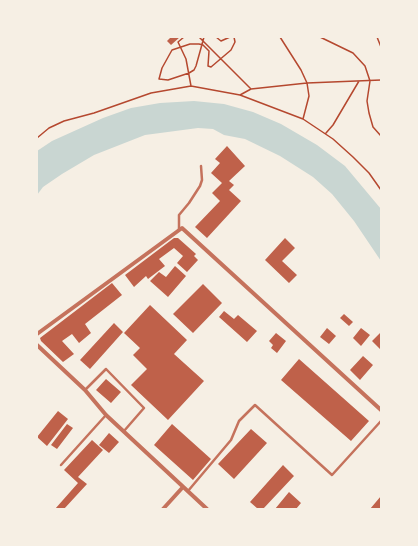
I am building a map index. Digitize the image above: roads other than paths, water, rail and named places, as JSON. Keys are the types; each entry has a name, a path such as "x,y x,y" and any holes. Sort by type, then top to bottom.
{"street":[{"path":"37,334 181,229 381,410"},
{"path":"37,345 40,350 86,390 106,415 207,509"},
{"path":"37,354 40,350"},
{"path":"164,509 183,487"}],"lane":[{"path":"181,229 179,214 189,203 200,186 202,180 201,166"},
{"path":"86,390 106,369 144,408 124,432"},
{"path":"188,491 231,440 239,421 255,405 332,475 381,421"},
{"path":"61,465 106,415"}]}
